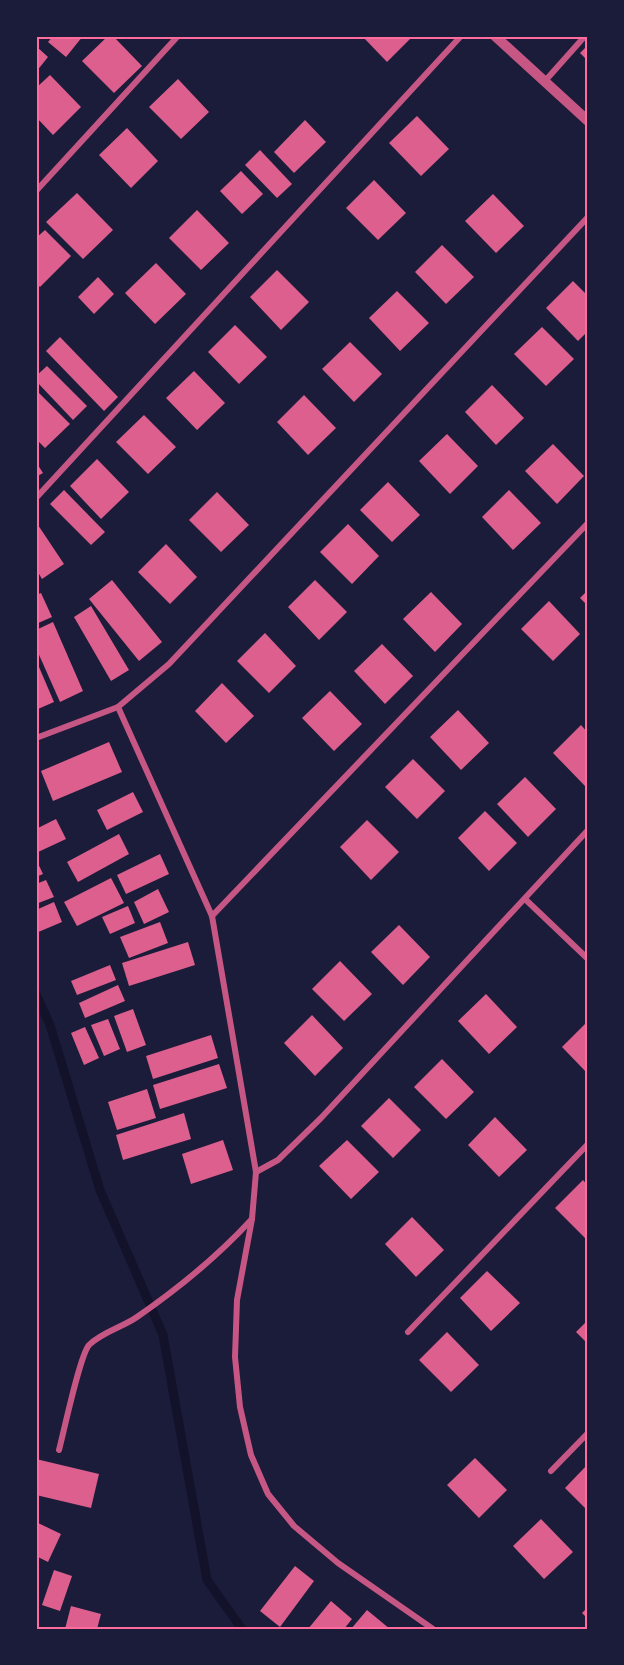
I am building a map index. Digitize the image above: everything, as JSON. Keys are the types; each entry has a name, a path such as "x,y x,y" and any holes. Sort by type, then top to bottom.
{"street":[{"path":"36,191 178,36"},
{"path":"36,498 461,36"},
{"path":"495,36 588,121"},
{"path":"545,81 585,36"},
{"path":"36,738 118,707 169,664 588,217"},
{"path":"213,916 588,523"},
{"path":"118,707 213,916 256,1172 252,1219 237,1300 235,1357 240,1407 251,1455 268,1494 294,1526 338,1563 433,1629"},
{"path":"256,1172 279,1160 321,1118 588,830"},
{"path":"525,899 588,959"},
{"path":"408,1332 588,1144"},
{"path":"58,1450 79,1367 88,1345 124,1326 168,1296 220,1254 252,1219"},
{"path":"551,1471 588,1433"}],"building":[{"path":"53,36 83,36 66,57 48,42"},
{"path":"108,36 113,36 142,66 114,93 82,61"},
{"path":"366,36 413,36 387,62 364,38"},
{"path":"588,45 588,61 580,53"},
{"path":"36,46 48,57 36,72"},
{"path":"50,75 81,107 53,135 36,117 36,88"},
{"path":"178,79 209,112 181,139 149,107"},
{"path":"417,116 449,149 421,176 389,143"},
{"path":"305,120 326,142 294,173 274,152"},
{"path":"127,128 158,161 131,188 99,155"},
{"path":"260,150 292,184 277,198 245,165"},
{"path":"241,171 263,194 242,214 220,191"},
{"path":"374,180 406,213 378,240 346,208"},
{"path":"77,193 113,230 83,259 46,222"},
{"path":"493,194 524,226 496,253 465,221"},
{"path":"197,210 229,243 201,270 169,238"},
{"path":"45,230 71,256 40,287 36,283 36,238"},
{"path":"442,245 474,277 446,304 415,272"},
{"path":"156,263 186,294 155,324 125,293"},
{"path":"277,270 309,302 281,330 250,297"},
{"path":"98,277 114,294 94,314 78,297"},
{"path":"573,281 588,296 588,331 578,341 546,308"},
{"path":"397,291 429,323 400,351 369,318"},
{"path":"235,325 267,357 239,384 208,352"},
{"path":"542,327 574,359 546,386 514,354"},
{"path":"60,337 118,397 104,411 46,351"},
{"path":"350,342 382,374 354,402 322,369"},
{"path":"47,366 87,406 73,420 36,381 36,376"},
{"path":"194,371 225,403 197,430 166,398"},
{"path":"492,385 524,418 496,445 465,412"},
{"path":"36,390 70,424 45,448 36,439"},
{"path":"304,395 336,428 308,455 277,422"},
{"path":"144,415 176,447 148,474 116,442"},
{"path":"447,434 478,466 450,494 419,461"},
{"path":"553,444 584,476 557,504 525,471"},
{"path":"97,459 129,492 101,519 70,486"},
{"path":"36,462 43,473 36,477"},
{"path":"388,482 420,515 392,542 360,510"},
{"path":"64,490 105,532 91,545 50,504"},
{"path":"509,490 541,523 513,550 482,517"},
{"path":"217,492 249,525 221,552 189,520"},
{"path":"36,522 64,564 42,579 36,569"},
{"path":"348,524 379,556 352,584 320,552"},
{"path":"166,544 197,577 170,604 138,572"},
{"path":"112,580 162,642 139,661 89,599"},
{"path":"315,580 347,612 319,640 288,607"},
{"path":"588,590 588,606 580,598"},
{"path":"431,592 462,624 435,652 403,619"},
{"path":"41,593 52,617 36,624 36,595"},
{"path":"549,601 580,634 553,661 521,629"},
{"path":"91,606 129,670 111,681 74,617"},
{"path":"53,622 83,691 60,702 36,648 36,630"},
{"path":"265,633 296,666 269,693 237,661"},
{"path":"382,644 413,676 385,704 354,671"},
{"path":"36,660 54,702 38,709 36,703"},
{"path":"222,683 254,716 226,743 195,711"},
{"path":"330,691 362,724 334,751 302,718"},
{"path":"458,710 489,743 461,770 430,737"},
{"path":"581,725 588,733 588,782 585,786 553,753"},
{"path":"109,742 122,772 53,801 41,771"},
{"path":"413,759 445,791 417,819 385,787"},
{"path":"525,777 556,809 528,837 497,804"},
{"path":"133,792 143,812 107,830 97,810"},
{"path":"485,811 517,843 489,871 458,838"},
{"path":"56,819 66,839 36,853 36,829"},
{"path":"367,820 399,852 371,880 340,847"},
{"path":"119,834 129,854 78,882 67,862"},
{"path":"160,854 169,874 126,894 117,875"},
{"path":"36,859 43,874 36,877"},
{"path":"111,878 124,903 77,926 64,902"},
{"path":"46,880 54,897 36,904 36,884"},
{"path":"158,889 169,912 144,924 134,902"},
{"path":"54,902 62,922 36,933 36,910"},
{"path":"128,906 135,923 110,934 102,917"},
{"path":"160,922 168,943 129,958 120,937"},
{"path":"399,925 430,957 403,985 371,952"},
{"path":"188,942 195,965 129,986 122,963"},
{"path":"340,961 372,994 344,1021 312,989"},
{"path":"110,965 116,980 77,995 71,981"},
{"path":"118,985 125,1001 85,1018 79,1003"},
{"path":"486,994 517,1027 489,1054 458,1021"},
{"path":"133,1009 146,1045 127,1052 114,1016"},
{"path":"312,1015 343,1048 315,1076 284,1043"},
{"path":"108,1019 120,1049 104,1056 91,1025"},
{"path":"588,1021 588,1074 562,1047"},
{"path":"85,1027 99,1058 84,1065 71,1033"},
{"path":"211,1035 218,1058 153,1079 146,1056"},
{"path":"442,1059 474,1092 446,1119 414,1087"},
{"path":"219,1064 227,1088 160,1109 153,1085"},
{"path":"147,1089 156,1118 117,1130 108,1102"},
{"path":"389,1098 421,1130 393,1158 361,1126"},
{"path":"184,1113 191,1139 123,1160 116,1135"},
{"path":"495,1117 527,1150 499,1177 468,1145"},
{"path":"223,1140 233,1170 191,1184 182,1154"},
{"path":"347,1140 379,1172 351,1199 319,1166"},
{"path":"583,1180 588,1186 587,1240 555,1208"},
{"path":"412,1217 444,1250 416,1277 385,1244"},
{"path":"487,1271 520,1303 491,1331 460,1298"},
{"path":"588,1320 588,1344 576,1332"},
{"path":"447,1332 479,1365 451,1392 419,1360"},
{"path":"475,1458 507,1490 479,1518 447,1485"},
{"path":"36,1459 99,1474 91,1508 36,1495"},
{"path":"588,1464 588,1511 565,1488"},
{"path":"541,1519 573,1552 544,1579 513,1546"},
{"path":"36,1522 61,1534 48,1562 36,1556"},
{"path":"295,1566 314,1581 280,1627 260,1611"},
{"path":"54,1570 72,1576 60,1611 42,1605"},
{"path":"331,1601 352,1619 344,1629 308,1629"},
{"path":"71,1606 101,1614 97,1629 65,1629"},
{"path":"588,1607 588,1619 582,1613"},
{"path":"367,1610 390,1629 351,1629"}],"waterway":[{"path":"36,994 50,1025 100,1190 163,1335 207,1580 242,1629"}]}
